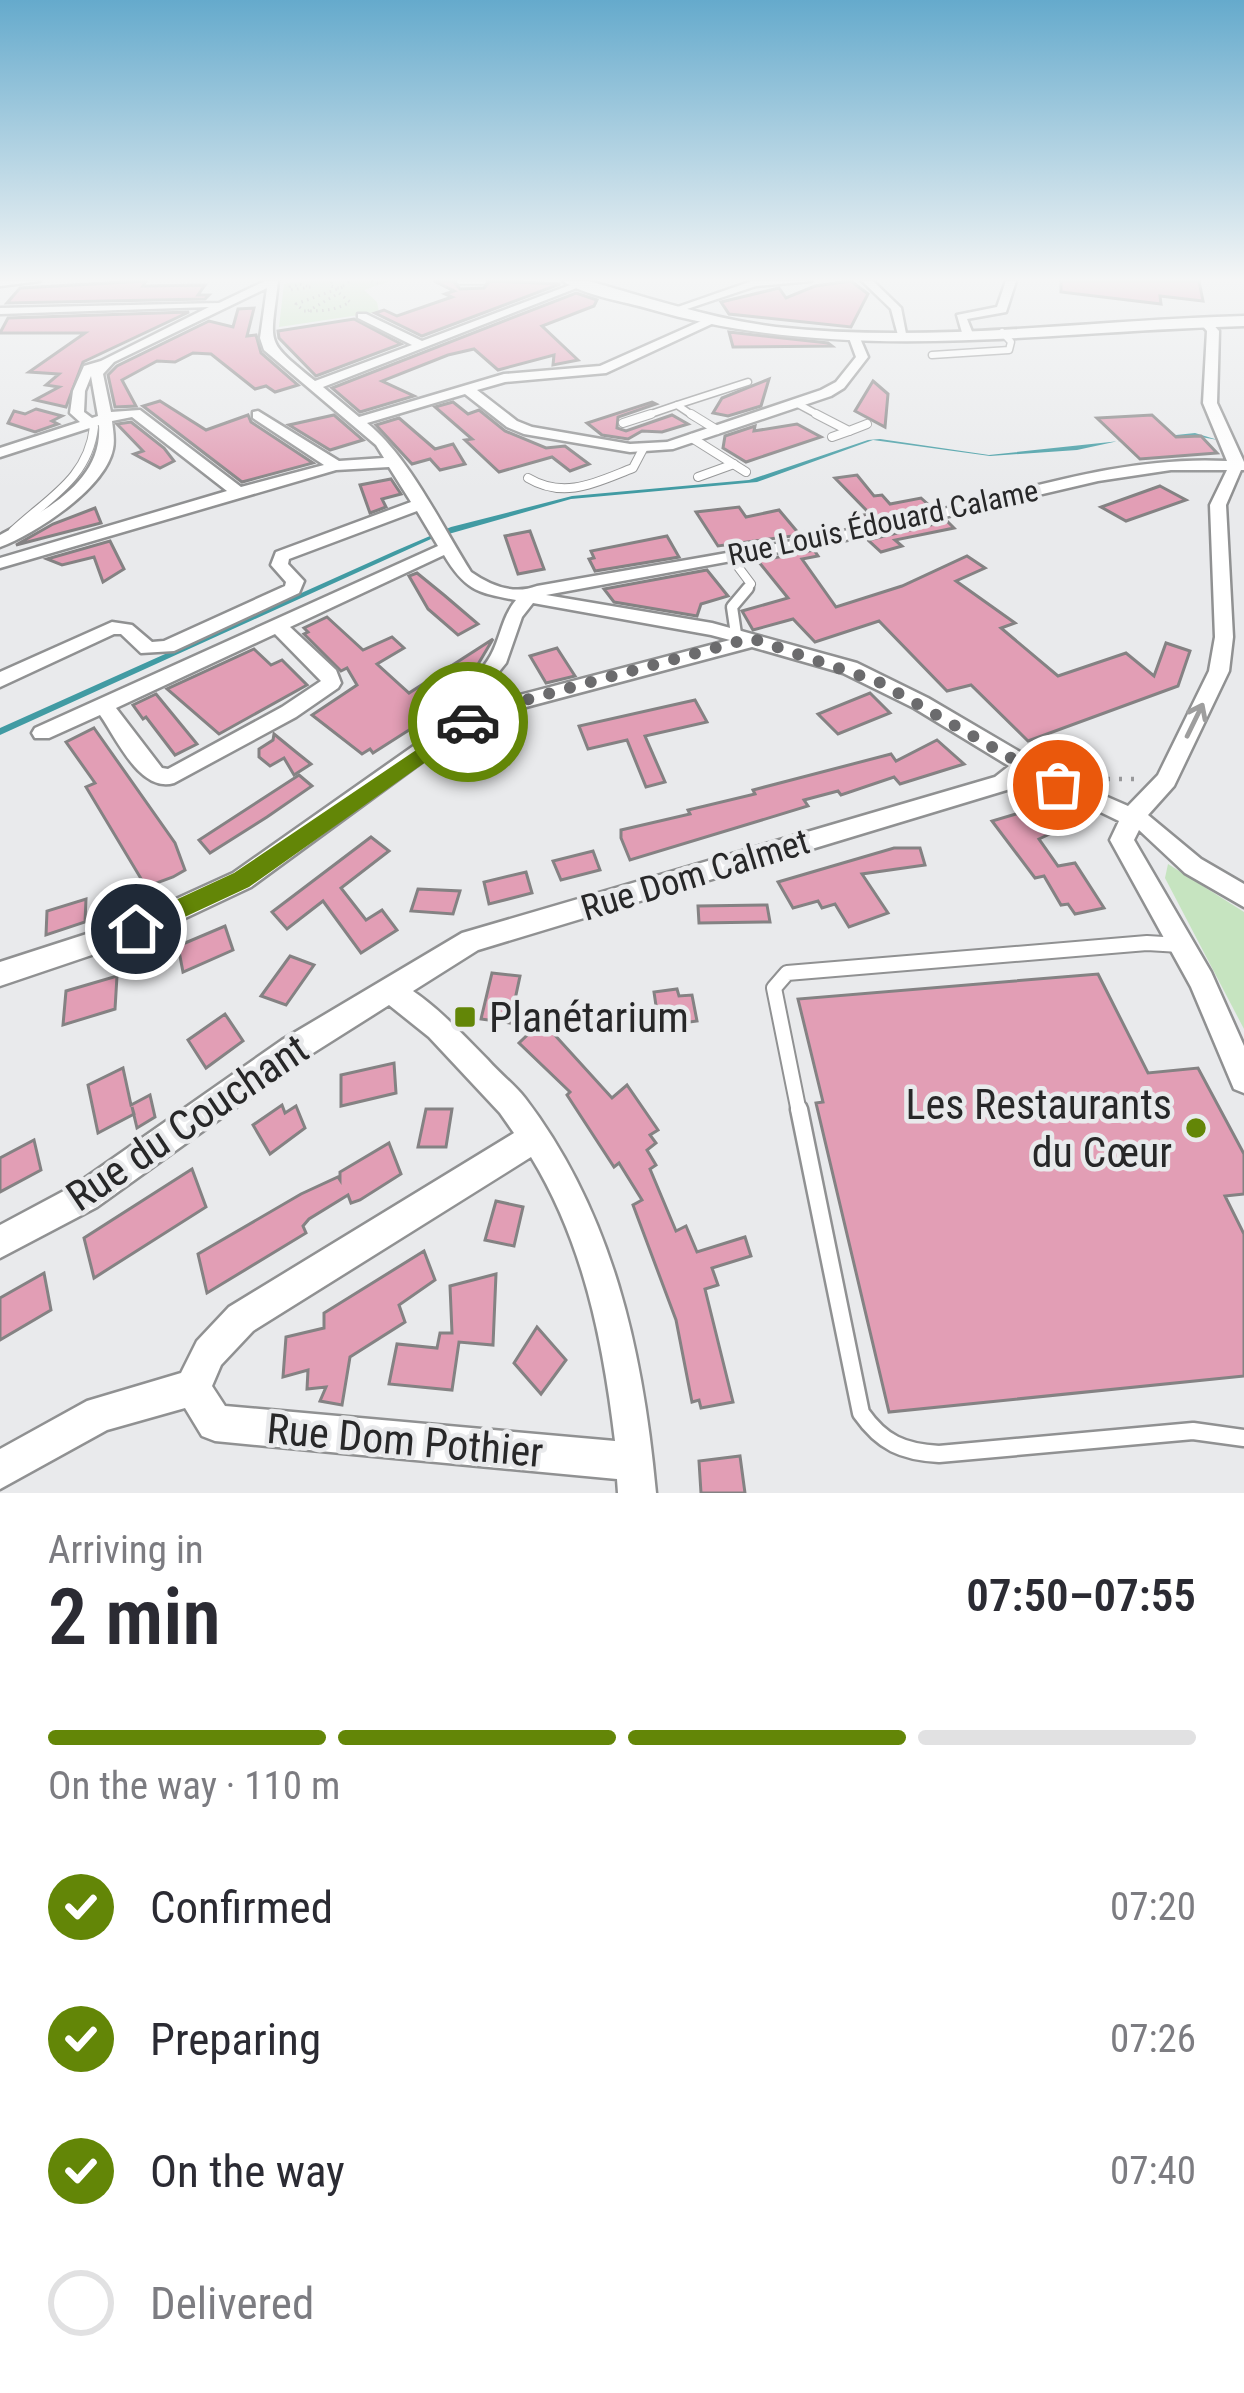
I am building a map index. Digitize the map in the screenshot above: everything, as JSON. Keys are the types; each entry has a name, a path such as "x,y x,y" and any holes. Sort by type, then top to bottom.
{"street":[{"path":"6,538 62,503 102,463 107,448 96,419 97,373 122,351"},
{"path":"271,351 356,422 395,462 465,575 484,589 743,636 864,675 921,703 1058,785 1158,831 1193,866 1244,897"},
{"path":"312,387 406,351"},
{"path":"356,422 504,377 602,370 645,351"},
{"path":"466,388 517,427 643,449 692,438 840,385 862,357 860,351"},
{"path":"1212,351 1210,403 1240,465 1218,505 1224,637 1219,671 1166,780 1132,817 1122,840 1183,946 1244,1079"},
{"path":"96,419 77,413 79,392 88,369 106,363"},
{"path":"0,453 96,419 135,413 238,492"},
{"path":"258,416 336,466"},
{"path":"0,563 336,466 395,462"},
{"name":"Rue Louis Édouard Calame","path":"525,599 537,591 955,512 1092,479 1156,468 1240,465"},
{"path":"0,680 112,628 126,629 148,649 167,647 292,589 295,581 279,565 282,556 422,503"},
{"path":"42,733 277,624 443,537"},
{"path":"449,732 451,714 498,662 509,616 525,599"},
{"path":"103,705 154,774 174,775 332,683 277,624"},
{"path":"0,974 136,929 242,880 449,732 493,709 743,636"},
{"name":"Rue Dom Calmet","path":"380,995 471,941 1002,783 1025,766"},
{"name":"Rue Dom Pothier","path":"193,1388 215,1423 636,1477 632,1397 594,1243 512,1103 408,1000 380,995"},
{"name":"Rue du Couchant","path":"0,1242 86,1196 292,1050 380,995"},
{"path":"0,1469 100,1414 193,1388 209,1353 241,1319 535,1137"}],"lane":[{"path":"932,355 999,351"},
{"path":"623,423 748,382"},
{"path":"796,403 849,431"},
{"path":"677,405 716,430"},
{"path":"832,437 867,424"},
{"path":"692,438 746,472"},
{"path":"528,478 547,493 564,492 633,467 643,449"},
{"path":"698,477 734,464"},
{"path":"730,556 751,584 732,607 743,636"},
{"path":"1183,946 1147,943 787,974 778,978 774,988 861,1413 878,1439 909,1454 939,1454 1193,1431 1244,1438"}],"path":[{"path":"1058,785 1068,775 1110,781 1149,775 1166,780"}],"green space":[{"path":"1168,864 1244,912 1244,1029 1165,878"}],"water":[{"path":"1195,433 1218,440 1195,436 1136,439"},
{"path":"880,439 989,455 1117,441 1077,450 990,456 873,440 757,482 571,499 431,539 0,735 0,728 451,527 572,496 749,480 868,440"}],"building":[{"path":"60,351 107,351 83,362 66,407 35,400 59,387 46,385 59,374 29,372"},
{"path":"148,351 260,351 298,385 275,392 266,386 255,389 211,354 193,353 175,362 157,361 122,380 136,406 115,407 108,375"},
{"path":"291,351 383,351 316,376"},
{"path":"428,351 467,351 382,381 414,396 360,412 332,388"},
{"path":"476,351 568,351 578,360 553,365 554,355 498,370"},
{"path":"769,379 761,406 728,416 713,413 722,398"},
{"path":"873,381 888,394 885,427 855,411"},
{"path":"160,401 206,430 248,415 251,422 313,463 242,482 143,406"},
{"path":"453,402 468,414 479,410 505,431 546,448 565,446 589,464 570,471 552,457 499,472 465,440 472,439 435,407"},
{"path":"656,404 618,417 617,428 626,431 672,415 688,424 662,432 642,431 628,439 602,435 587,423"},
{"path":"36,409 62,416 52,421 58,424 35,432 8,423 14,411 25,414"},
{"path":"334,415 363,440 330,450 289,425"},
{"path":"1152,415 1176,437 1201,436 1217,453 1140,459 1097,418"},
{"path":"399,418 435,449 453,444 465,464 440,470 430,459 412,464 376,425"},
{"path":"131,422 174,461 160,468 134,454 143,451 117,424"},
{"path":"797,424 821,437 746,462 723,448 725,436 755,426 754,431"},
{"path":"857,475 874,496 882,495 890,504 921,498 931,507 856,524 851,517 870,514 835,478"},
{"path":"391,479 401,494 382,499 386,507 370,513 360,485"},
{"path":"1160,486 1186,500 1126,521 1101,507"},
{"path":"739,507 746,517 779,510 800,535 718,546 696,512"},
{"path":"95,508 101,523 16,545 53,524"},
{"path":"947,521 954,528 895,540 902,546 881,552 868,540"},
{"path":"530,531 544,569 518,574 505,536"},
{"path":"667,536 679,557 595,571 589,559 594,558 591,551"},
{"path":"110,541 124,569 103,582 94,557 62,565 47,559"},
{"path":"814,550 818,556 802,559 836,607 902,586 967,556 985,568 956,581 1015,623 1001,628 1058,676 1126,653 1154,676 1166,643 1190,651 1178,686 1028,741 971,685 947,691 879,621 815,642 793,619 753,630 742,611 788,598 758,561"},
{"path":"707,570 728,596 701,604 697,616 614,602 604,589"},
{"path":"417,573 478,624 458,635 428,609 409,576"},
{"path":"327,617 363,650 392,637 404,648 377,664 409,693 493,639 474,671 410,717 429,712 431,716 373,753 370,749 362,754 312,715 357,685 347,668 341,671 304,634 308,632 304,628"},
{"path":"557,648 575,676 546,683 530,656"},
{"path":"254,649 271,665 282,660 307,685 219,734 167,689"},
{"path":"870,693 890,713 838,734 818,714"},
{"path":"156,694 197,744 175,755 143,719 133,705"},
{"path":"695,700 707,722 645,736 665,782 646,787 627,740 588,749 579,726"},
{"path":"94,728 175,843 185,870 146,887 86,787 95,783 66,742"},
{"path":"274,734 311,764 294,775 284,758 270,766 259,757 259,749"},
{"path":"937,740 964,764 900,784 894,777 841,795 838,791 804,800 808,806 630,860 621,838 621,830 690,814 688,810 755,794 753,790 891,754 896,761"},
{"path":"299,775 312,786 267,817 210,853 199,840"},
{"path":"1036,808 1056,831 1039,839 1058,866 1075,863 1104,908 1075,914 1068,904 1061,905 1044,876 1035,878 992,821"},
{"path":"371,837 389,851 341,888 366,920 382,910 397,930 361,953 323,901 287,929 272,912"},
{"path":"894,848 920,848 925,865 862,874 888,913 849,927 835,904 822,908 818,901 793,908 778,882"},
{"path":"593,851 600,870 561,880 553,861"},
{"path":"526,872 532,893 489,904 484,882"},
{"path":"418,889 460,891 453,914 411,911"},
{"path":"86,899 85,922 46,935 47,911"},
{"path":"767,905 770,922 699,923 698,906"},
{"path":"225,926 233,950 183,972 178,946"},
{"path":"290,956 314,965 286,1005 261,996"},
{"path":"492,973 520,976 510,1023 481,1019"},
{"path":"1098,974 1148,1073 1198,1068 1244,1154 1244,1194 1225,1196 1244,1234 1244,1376 889,1412 816,1103 823,1102 798,999"},
{"path":"117,976 115,1009 63,1025 66,991"},
{"path":"677,989 679,996 692,995 697,1021 659,1026 654,992"},
{"path":"225,1014 243,1041 206,1068 188,1040"},
{"path":"542,1021 612,1098 627,1085 658,1130 650,1135 656,1143 647,1150 656,1165 650,1169 676,1231 686,1226 697,1252 745,1237 751,1256 712,1268 718,1285 705,1289 733,1402 701,1408 699,1400 692,1402 676,1320 633,1205 642,1200 619,1163 614,1167 567,1095 570,1092 519,1043"},
{"path":"394,1063 396,1093 341,1106 341,1075"},
{"path":"123,1068 131,1105 150,1095 155,1117 137,1128 134,1114 98,1133 88,1085"},
{"path":"282,1105 285,1113 296,1106 305,1128 270,1154 253,1125"},
{"path":"426,1109 452,1109 446,1147 418,1147"},
{"path":"34,1140 41,1170 0,1192 0,1158"},
{"path":"389,1143 401,1174 360,1200 351,1203 348,1195 309,1219 303,1226 306,1233 207,1293 198,1254 301,1194 340,1180 340,1172"},
{"path":"192,1169 206,1207 94,1278 84,1238"},
{"path":"496,1201 523,1207 514,1246 485,1240"},
{"path":"424,1251 435,1280 399,1305 405,1322 350,1357 342,1405 320,1401 326,1387 307,1389 308,1370 283,1377 286,1337 324,1328 324,1313"},
{"path":"44,1273 51,1310 0,1340 0,1298"},
{"path":"496,1274 493,1345 459,1342 452,1390 389,1384 397,1344 437,1348 440,1333 452,1333 450,1286"},
{"path":"537,1327 566,1360 541,1394 514,1363"},
{"path":"740,1456 745,1493 701,1493 699,1461"}],"way so far":[{"path":"468,722 493,709 751,638 850,668 921,703 1058,785"}],"place":[{"name":"Planétarium","path":"465,1017"},
{"name":"Les Restaurants du Cœur","path":"1196,1128"}],"route":[{"path":"136,929 242,880 468,722"}]}
